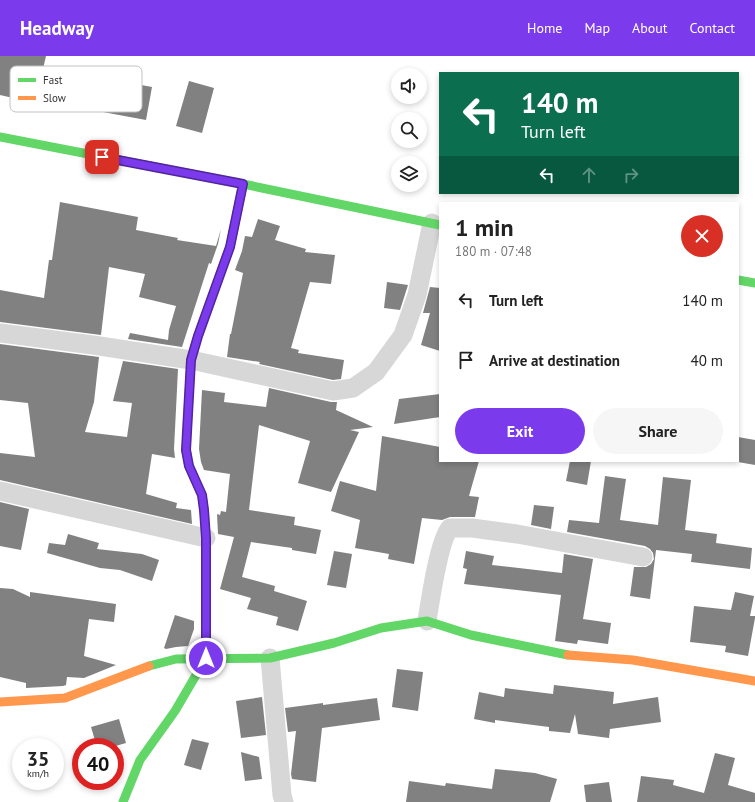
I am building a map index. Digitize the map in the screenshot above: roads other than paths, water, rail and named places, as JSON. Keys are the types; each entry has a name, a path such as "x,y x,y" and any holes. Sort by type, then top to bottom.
{"street":[{"path":"0,136 436,224 417,295 403,335 376,372 353,388 333,391 191,360 0,333"},
{"path":"123,802 140,760 175,711 206,658 206,538 202,495 189,466 186,450 191,360 198,336 230,247 243,184"},
{"path":"739,280 755,283"},
{"path":"0,491 206,538"},
{"path":"427,621 439,561 446,536 450,528 472,528 517,534 643,557"},
{"path":"0,702 65,698 141,668 176,659 270,658 334,643 381,628 427,621 471,635 562,655 633,660 755,681"},
{"path":"270,658 282,795 284,802"}]}
